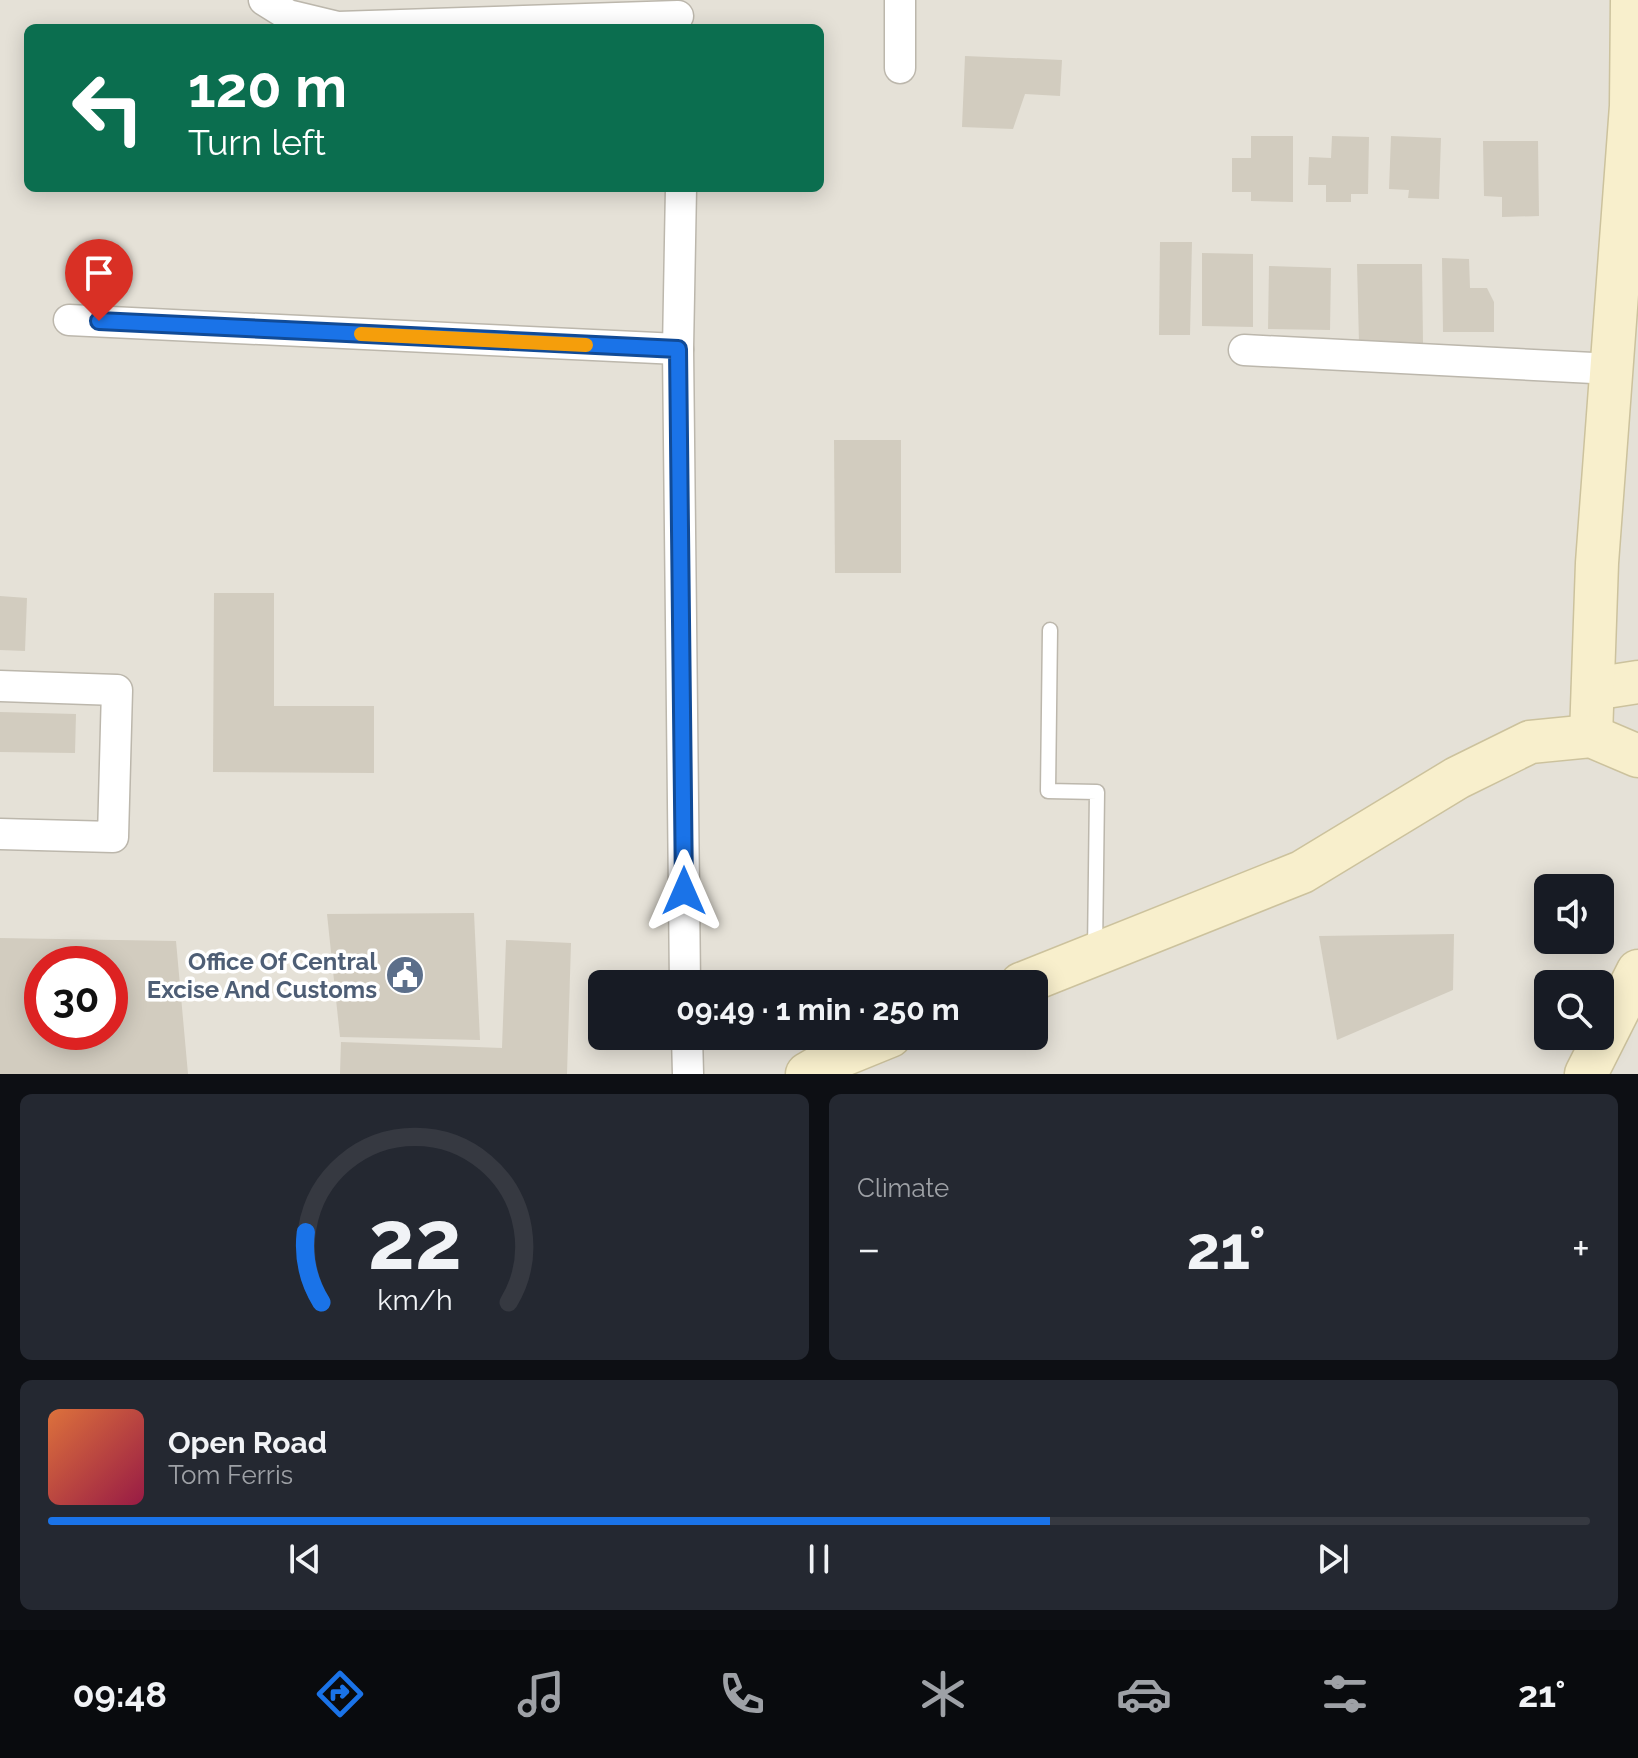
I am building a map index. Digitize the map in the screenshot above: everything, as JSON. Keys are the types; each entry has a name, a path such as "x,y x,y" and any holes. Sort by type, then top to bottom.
{"street":[{"path":"264,0 288,15 326,24"},
{"path":"900,0 900,68"},
{"path":"1591,736 1597,563 1631,106 1632,0"},
{"path":"423,24 678,15"},
{"path":"681,192 678,349 685,970"},
{"path":"69,320 678,349"},
{"path":"1244,350 1613,369"},
{"path":"1593,689 1638,682"},
{"path":"0,686 117,690 113,837 0,834"},
{"path":"1048,973 1302,872 1457,778 1530,742 1591,736 1638,756"},
{"path":"1586,1074 1638,971"},
{"path":"687,1050 688,1074"},
{"path":"807,1074 856,1050"}],"lane":[{"path":"1050,630 1048,791 1097,792 1094,955"}],"shaded area":[{"path":"0,0 1638,0 1638,1074 0,1074"}],"building":[{"path":"965,56 1062,60 1060,96 1025,94 1013,129 962,127"},
{"path":"1251,136 1293,136 1293,202 1251,201 1251,192 1232,192 1232,158 1251,158"},
{"path":"1332,136 1369,137 1368,194 1351,194 1351,202 1326,202 1326,185 1308,185 1309,157 1331,158"},
{"path":"1391,136 1441,138 1439,199 1408,198 1409,190 1389,189"},
{"path":"1483,141 1538,141 1539,216 1502,217 1502,197 1484,196"},
{"path":"1160,242 1192,242 1190,335 1159,335"},
{"path":"1202,253 1253,254 1253,327 1202,326"},
{"path":"1442,258 1469,259 1470,288 1487,288 1494,302 1494,332 1443,332"},
{"path":"1357,264 1422,264 1423,343 1359,343"},
{"path":"1269,266 1331,268 1330,330 1268,329"},
{"path":"834,440 901,440 901,573 835,573"},
{"path":"214,593 274,593 274,706 374,706 374,773 213,772"},
{"path":"0,596 27,598 25,651 0,650"},
{"path":"0,712 76,714 75,753 0,752"},
{"name":"Office Of Central Excise And Customs","path":"474,913 480,1040 340,1037 327,914"},
{"path":"1454,934 1453,990 1337,1040 1319,936"},
{"path":"0,938 176,941 188,1074 0,1074"},
{"path":"506,940 571,943 567,1074 340,1074 341,1042 502,1048"}],"slow traffic":[{"path":"361,334 586,345"}],"place":[{"name":"Office Of Central Excise And Customs","path":"405,975"}],"route":[{"path":"99,321 678,349 684,891"}]}
